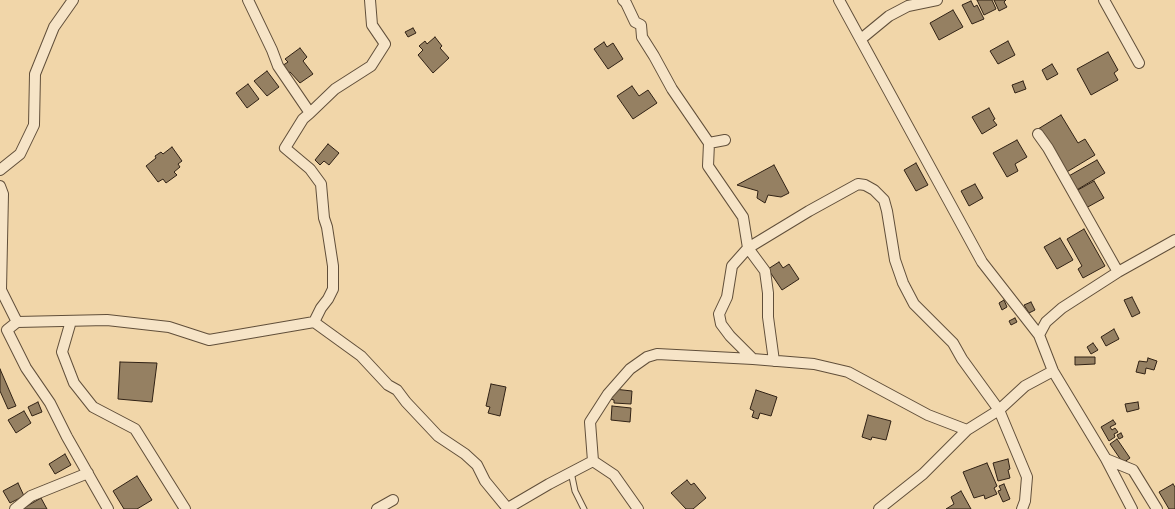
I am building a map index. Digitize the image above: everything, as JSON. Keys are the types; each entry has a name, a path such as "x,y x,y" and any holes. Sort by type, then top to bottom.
{"street":[{"path":"0,170 20,154 34,125 35,74 54,27 73,0"},
{"path":"248,0 278,66 310,113"},
{"path":"314,322 320,308 328,299 333,289 334,279 327,227 324,218 321,184 310,169 285,148 303,119 335,89 371,66 385,44 372,25 370,0"},
{"path":"623,0 635,22 641,25 642,37 672,89 709,143 708,166 743,217 748,248 765,271 768,293 768,317 774,361"},
{"path":"839,0 982,262 1039,335 1053,371 1106,458 1132,509"},
{"path":"861,39 889,16 908,6 937,0"},
{"path":"1104,0 1139,63"},
{"path":"1038,134 1048,148 1118,272"},
{"path":"709,143 725,140"},
{"path":"753,359 730,336 721,324 719,314 727,297 732,266 748,248 809,211 858,184 865,185 874,190 884,200 895,260 903,283 914,304 953,343 962,359 999,410 1027,477 1025,501 1022,509"},
{"path":"0,186 3,194 1,290 17,322"},
{"path":"1039,335 1046,322 1062,308 1118,272 1175,240"},
{"path":"71,320 62,352 74,383 93,407 135,429 185,509"},
{"path":"108,509 67,438 50,403 26,368 3,330 17,322 107,320 169,327 209,340 314,322 361,356 388,385 397,390 406,402 438,436 465,454 477,465 485,481 508,508 593,461"},
{"path":"593,461 590,422 608,394 630,368 647,357 657,354 814,364 848,372 928,415 967,430"},
{"path":"879,509 922,474 967,430 999,410 1025,386 1053,371"},
{"path":"1106,458 1133,470 1157,509"},
{"path":"593,461 614,474 638,509"},
{"path":"15,509 31,496 88,473"},
{"path":"377,509 393,500"}],"lane":[{"path":"571,472 575,491 584,509"}],"building":[{"path":"977,0 992,0 996,9 984,15"},
{"path":"994,0 1006,0 1004,2 1007,7 999,11"},
{"path":"971,1 974,7 977,5 984,19 972,24 962,5"},
{"path":"953,10 963,27 939,40 930,23"},
{"path":"413,28 416,33 408,37 405,32"},
{"path":"435,37 442,46 440,48 449,58 433,73 418,55 423,50 419,46 425,41 427,44"},
{"path":"1008,41 1015,55 998,64 990,51"},
{"path":"604,42 607,47 613,43 623,59 608,69 594,49"},
{"path":"300,48 307,57 303,61 313,74 300,83 282,66 288,62 285,59"},
{"path":"1108,52 1118,70 1114,73 1118,80 1091,95 1077,69"},
{"path":"1052,64 1058,74 1047,80 1042,70"},
{"path":"267,71 279,87 267,96 254,81"},
{"path":"1023,81 1026,89 1015,93 1012,85"},
{"path":"248,84 259,99 247,108 236,93"},
{"path":"632,86 639,96 648,90 657,103 633,119 617,96"},
{"path":"989,108 995,119 993,120 997,125 982,134 972,117"},
{"path":"1061,115 1078,143 1085,139 1095,155 1065,173 1038,129"},
{"path":"1017,140 1027,157 1015,164 1018,171 1007,177 993,153"},
{"path":"328,144 339,153 329,165 324,161 320,165 315,160"},
{"path":"172,147 182,161 178,164 180,167 174,172 177,175 166,183 163,179 158,182 146,166 156,158 155,156 161,152 163,154"},
{"path":"1097,160 1105,173 1075,191 1067,177"},
{"path":"916,163 928,185 916,191 904,170"},
{"path":"774,165 789,193 781,197 768,195 765,203 757,198 758,191 737,185"},
{"path":"1094,181 1104,198 1086,208 1076,191"},
{"path":"975,184 983,198 969,206 961,191"},
{"path":"1084,229 1105,266 1083,278 1078,269 1082,266 1067,239"},
{"path":"1060,238 1073,260 1057,269 1044,247"},
{"path":"779,262 783,268 789,264 799,279 782,290 768,269"},
{"path":"1132,297 1140,313 1132,317 1124,300"},
{"path":"1004,300 1007,307 1002,310 999,303"},
{"path":"1031,302 1035,310 1029,313 1024,305"},
{"path":"1015,318 1017,322 1011,325 1009,321"},
{"path":"1114,329 1119,339 1106,346 1101,337"},
{"path":"1093,343 1098,350 1091,354 1087,347"},
{"path":"1075,357 1095,357 1095,364 1075,365"},
{"path":"1148,358 1157,361 1154,370 1146,368 1145,374 1136,372 1139,361 1147,362"},
{"path":"120,362 157,363 152,402 118,399"},
{"path":"0,369 16,406 8,409 0,391"},
{"path":"491,384 506,387 500,416 488,413 490,407 486,406"},
{"path":"614,389 632,391 631,404 614,403 614,400 610,399"},
{"path":"756,390 777,397 771,416 760,413 758,419 752,417 754,411 750,409"},
{"path":"38,402 42,412 32,416 28,407"},
{"path":"1138,402 1139,409 1127,412 1125,404"},
{"path":"612,406 631,408 630,422 611,420"},
{"path":"24,411 31,423 16,433 8,420"},
{"path":"868,415 891,421 886,440 872,437 871,440 862,437"},
{"path":"1113,420 1116,424 1110,427 1112,430 1115,428 1118,432 1114,434 1115,437 1109,441 1101,427"},
{"path":"1121,433 1123,437 1119,439 1117,435"},
{"path":"1117,439 1130,458 1123,463 1110,444"},
{"path":"65,454 71,465 55,474 49,464"},
{"path":"1008,459 1010,478 998,481 993,463"},
{"path":"987,463 997,486 994,488 997,494 985,499 984,495 974,498 963,472"},
{"path":"137,476 152,500 137,509 124,509 113,491"},
{"path":"687,480 691,485 694,483 706,498 693,509 686,509 671,493"},
{"path":"18,483 24,496 10,503 3,491"},
{"path":"1004,484 1010,499 1003,502 998,491 1001,490 999,486"},
{"path":"1173,484 1175,487 1175,509 1169,509 1159,492"},
{"path":"961,491 971,509 946,509 954,504 951,497"},
{"path":"41,498 47,509 22,509"}]}
